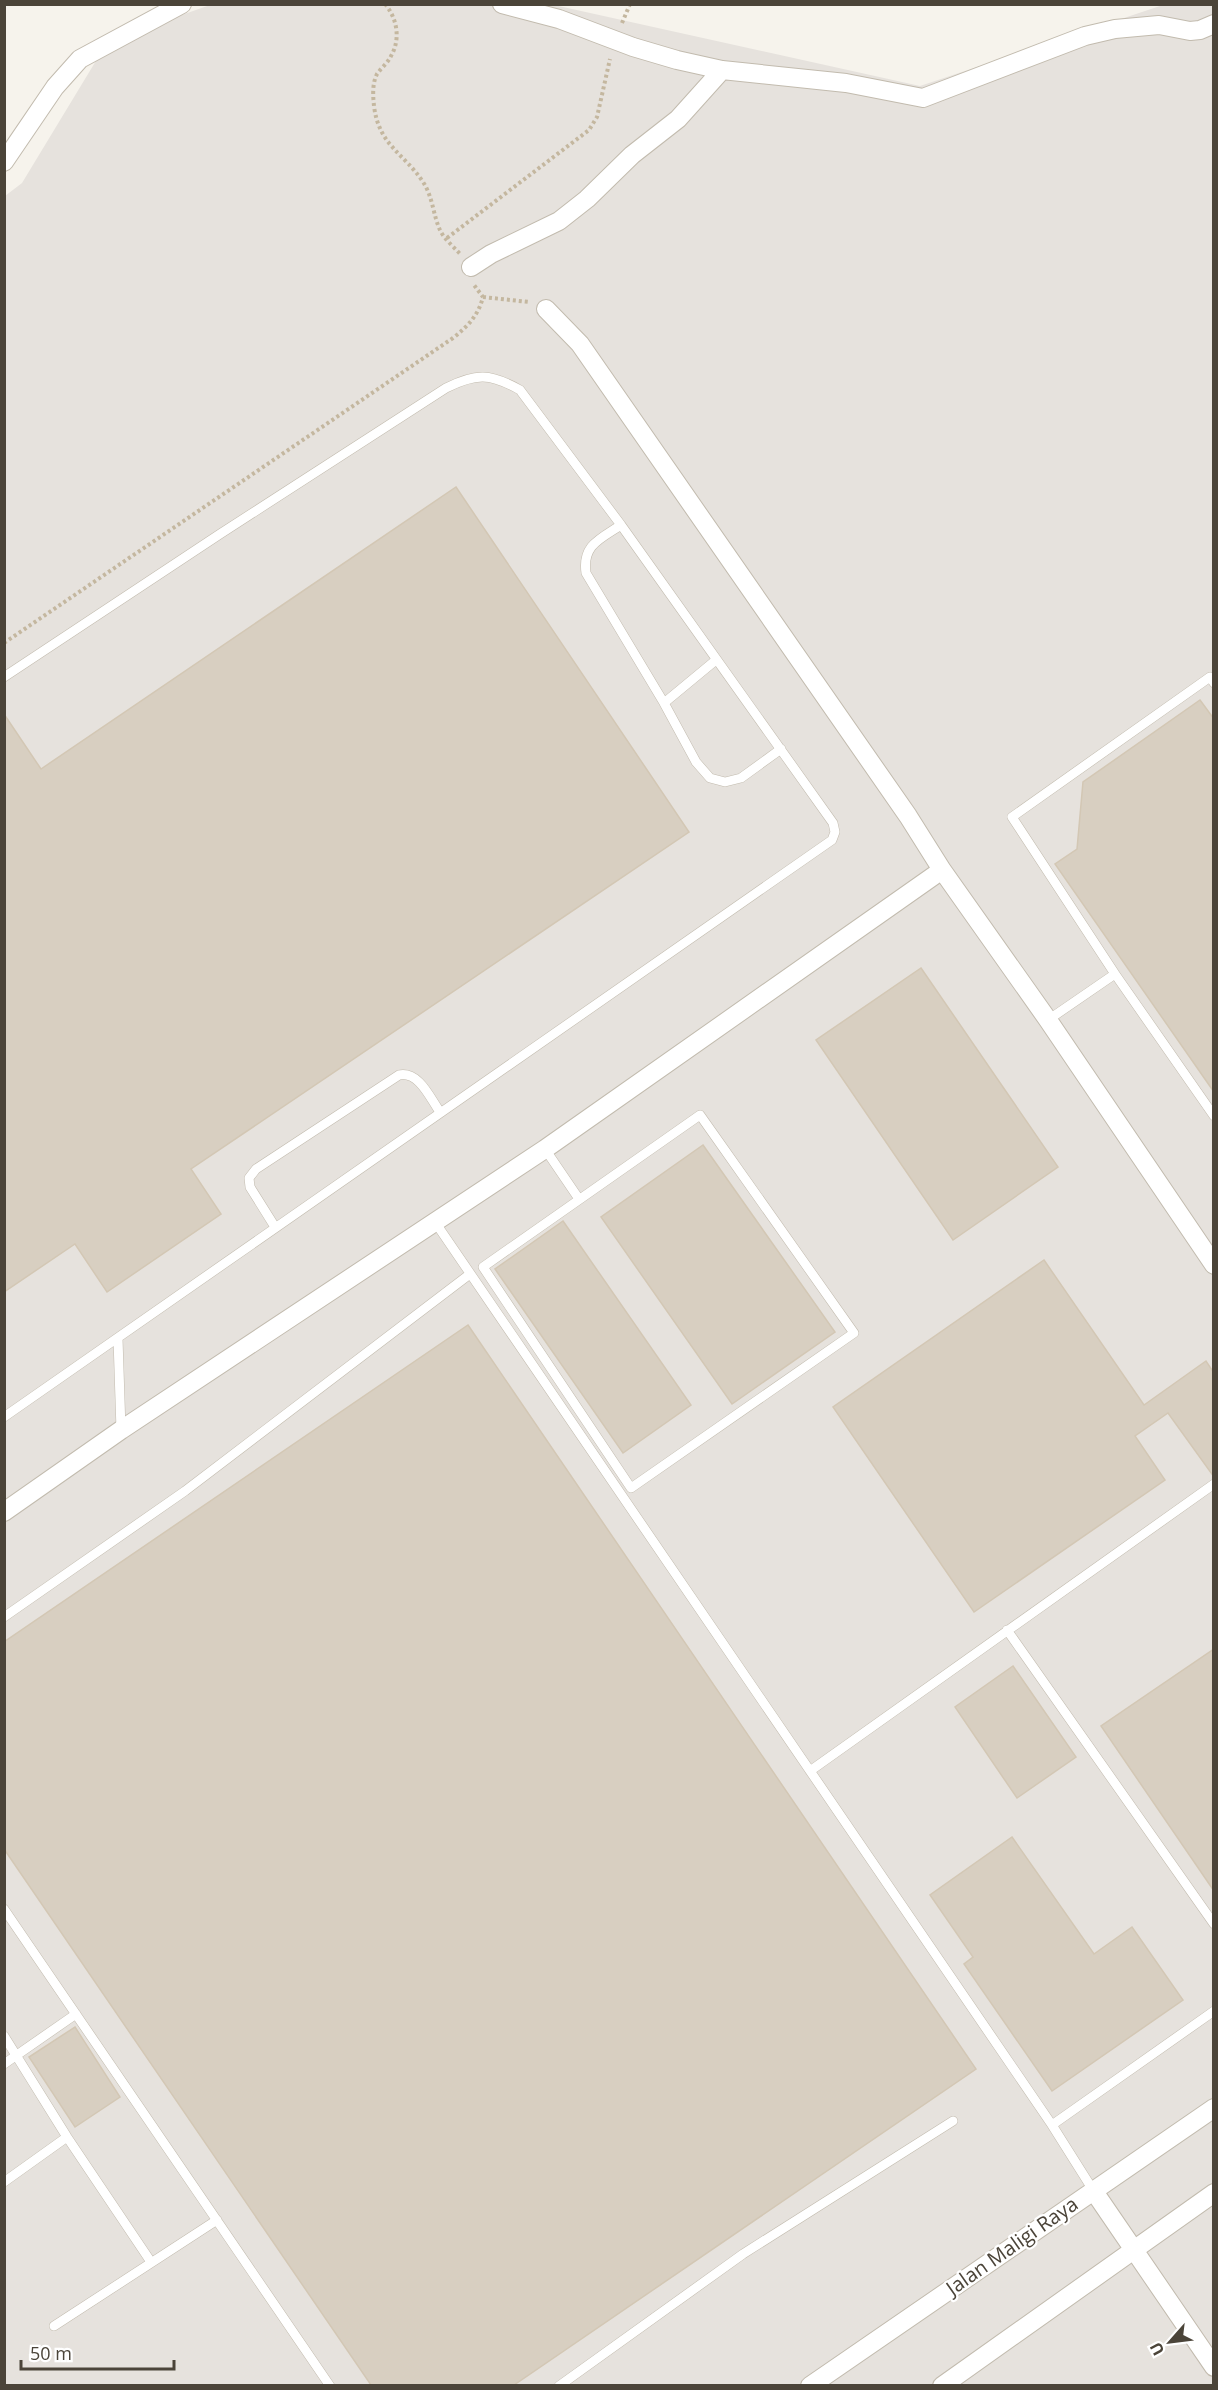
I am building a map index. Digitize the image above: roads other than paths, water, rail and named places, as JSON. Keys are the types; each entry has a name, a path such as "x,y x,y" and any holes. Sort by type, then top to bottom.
{"street":[{"path":"4,162 55,87 80,59 182,4"},
{"path":"502,4 559,19 677,60 722,69 846,83 923,98 993,69 1085,36 1115,29 1159,25 1190,31 1200,30 1214,24"},
{"path":"471,267 490,254 559,220 588,199 632,155 678,119 722,69"},
{"path":"546,309 580,344 908,816 942,870 1048,1020 1214,1265"},
{"path":"4,1512 121,1430 545,1149 942,870"},
{"name":"Jalan Maligi Raya","path":"810,2385 1214,2108"},
{"path":"1093,2190 1214,2367"},
{"path":"942,2385 1132,2248 1214,2193"}],"lane":[{"path":"4,677 446,388 477,375 501,380 520,390 621,525 833,823 836,832 832,840 4,1417"},
{"path":"621,525 589,548 584,560 586,573 664,703 696,762 710,778 725,782 741,778 781,749"},
{"path":"664,703 716,660"},
{"path":"1214,682 1210,677 1012,818 1214,1116"},
{"path":"1048,1020 1116,974"},
{"path":"275,1227 250,1187 249,1178 256,1169 399,1075 407,1074 414,1077 440,1112"},
{"path":"700,1115 854,1333 631,1488 483,1267 579,1199 700,1115"},
{"path":"545,1149 579,1199"},
{"path":"435,1222 1052,2125 1093,2190"},
{"path":"4,1617 186,1491 470,1274"},
{"path":"118,1339 121,1430"},
{"path":"810,1771 1214,1485"},
{"path":"1007,1630 1214,1924"},
{"path":"4,1909 330,2385"},
{"path":"1052,2125 1214,2011"},
{"path":"4,2064 76,2014"},
{"path":"4,2036 67,2137 151,2262"},
{"path":"559,2385 743,2254 953,2121"},
{"path":"4,2182 67,2137"},
{"path":"54,2326 217,2220"}]}
